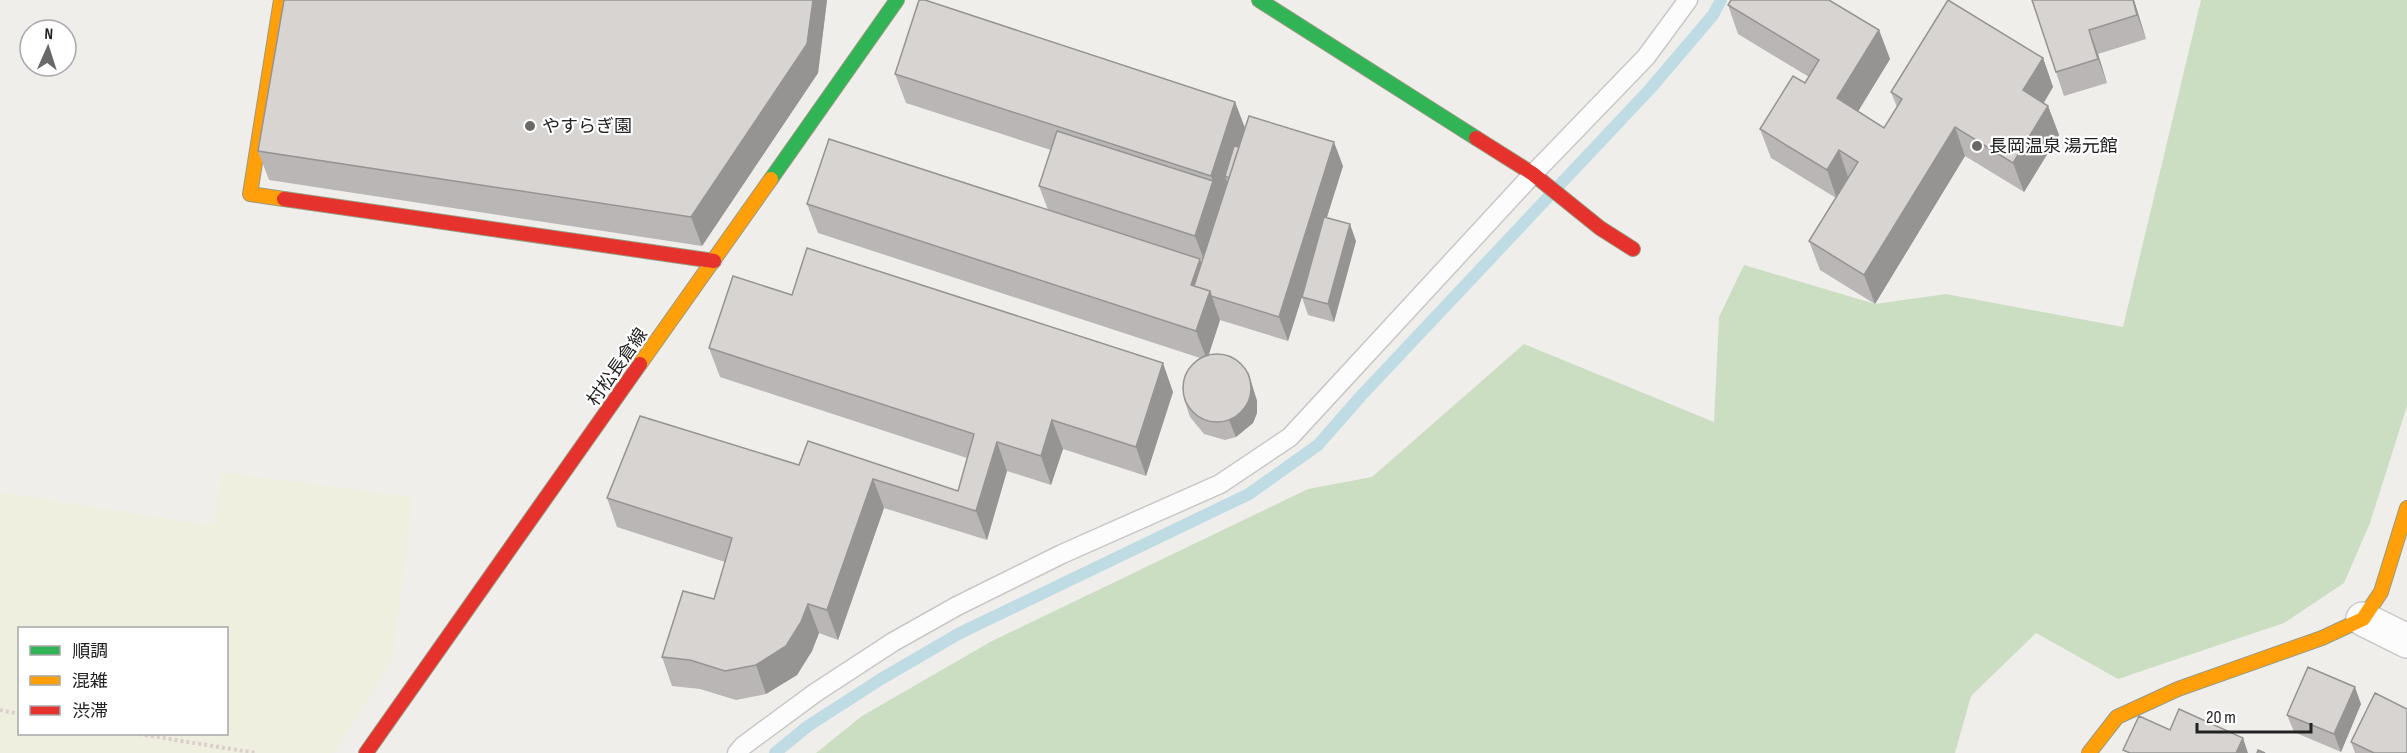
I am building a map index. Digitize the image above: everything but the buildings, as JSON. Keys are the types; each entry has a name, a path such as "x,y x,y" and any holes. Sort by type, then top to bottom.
{"street":[{"path":"281,0 250,194 714,261"},
{"name":"村松長倉線","path":"366,753 897,0"},
{"path":"1259,0 1533,174 1600,228 1633,249"},
{"path":"2089,753 2117,717 2178,689 2322,638 2363,619 2381,592 2407,508"},
{"path":"2363,619 2407,641"}],"lane":[{"path":"737,753 743,746 815,693 893,642 957,606 1062,554 1220,483 1290,437 1533,174 1646,57 1688,0"}],"path":[{"path":"0,710 18,714"},
{"path":"145,735 256,753"}],"green space":[{"path":"2201,0 2407,0 2407,406 2370,523 2344,583 2284,623 2118,679 2036,633 1971,696 1955,753 816,753 862,716 992,641 1308,489 1372,477 1524,344 1714,422 1719,317 1744,265 1875,304 1946,294 2123,327"},
{"path":"222,472 413,497 393,659 334,753 0,753 0,492 213,526"}],"waterway":[{"path":"775,753 808,726 881,679 960,633 1249,494 1318,445 1360,397 1650,89 1713,15 1721,0"}],"traffic: fast":[{"path":"771,179 897,0"},
{"path":"1259,0 1476,138"}],"traffic: slow":[{"path":"281,0 250,194 284,199"},
{"path":"640,364 771,179"},
{"path":"2089,753 2117,717 2178,689 2322,638 2363,619 2381,592 2407,508"}],"traffic: jam":[{"path":"1476,138 1533,174 1600,228 1633,249"},
{"path":"284,199 714,261"},
{"path":"366,753 640,364"}],"place":[{"name":"やすらぎ園","path":"530,126"},
{"name":"長岡温泉 湯元館","path":"1977,146"}]}
